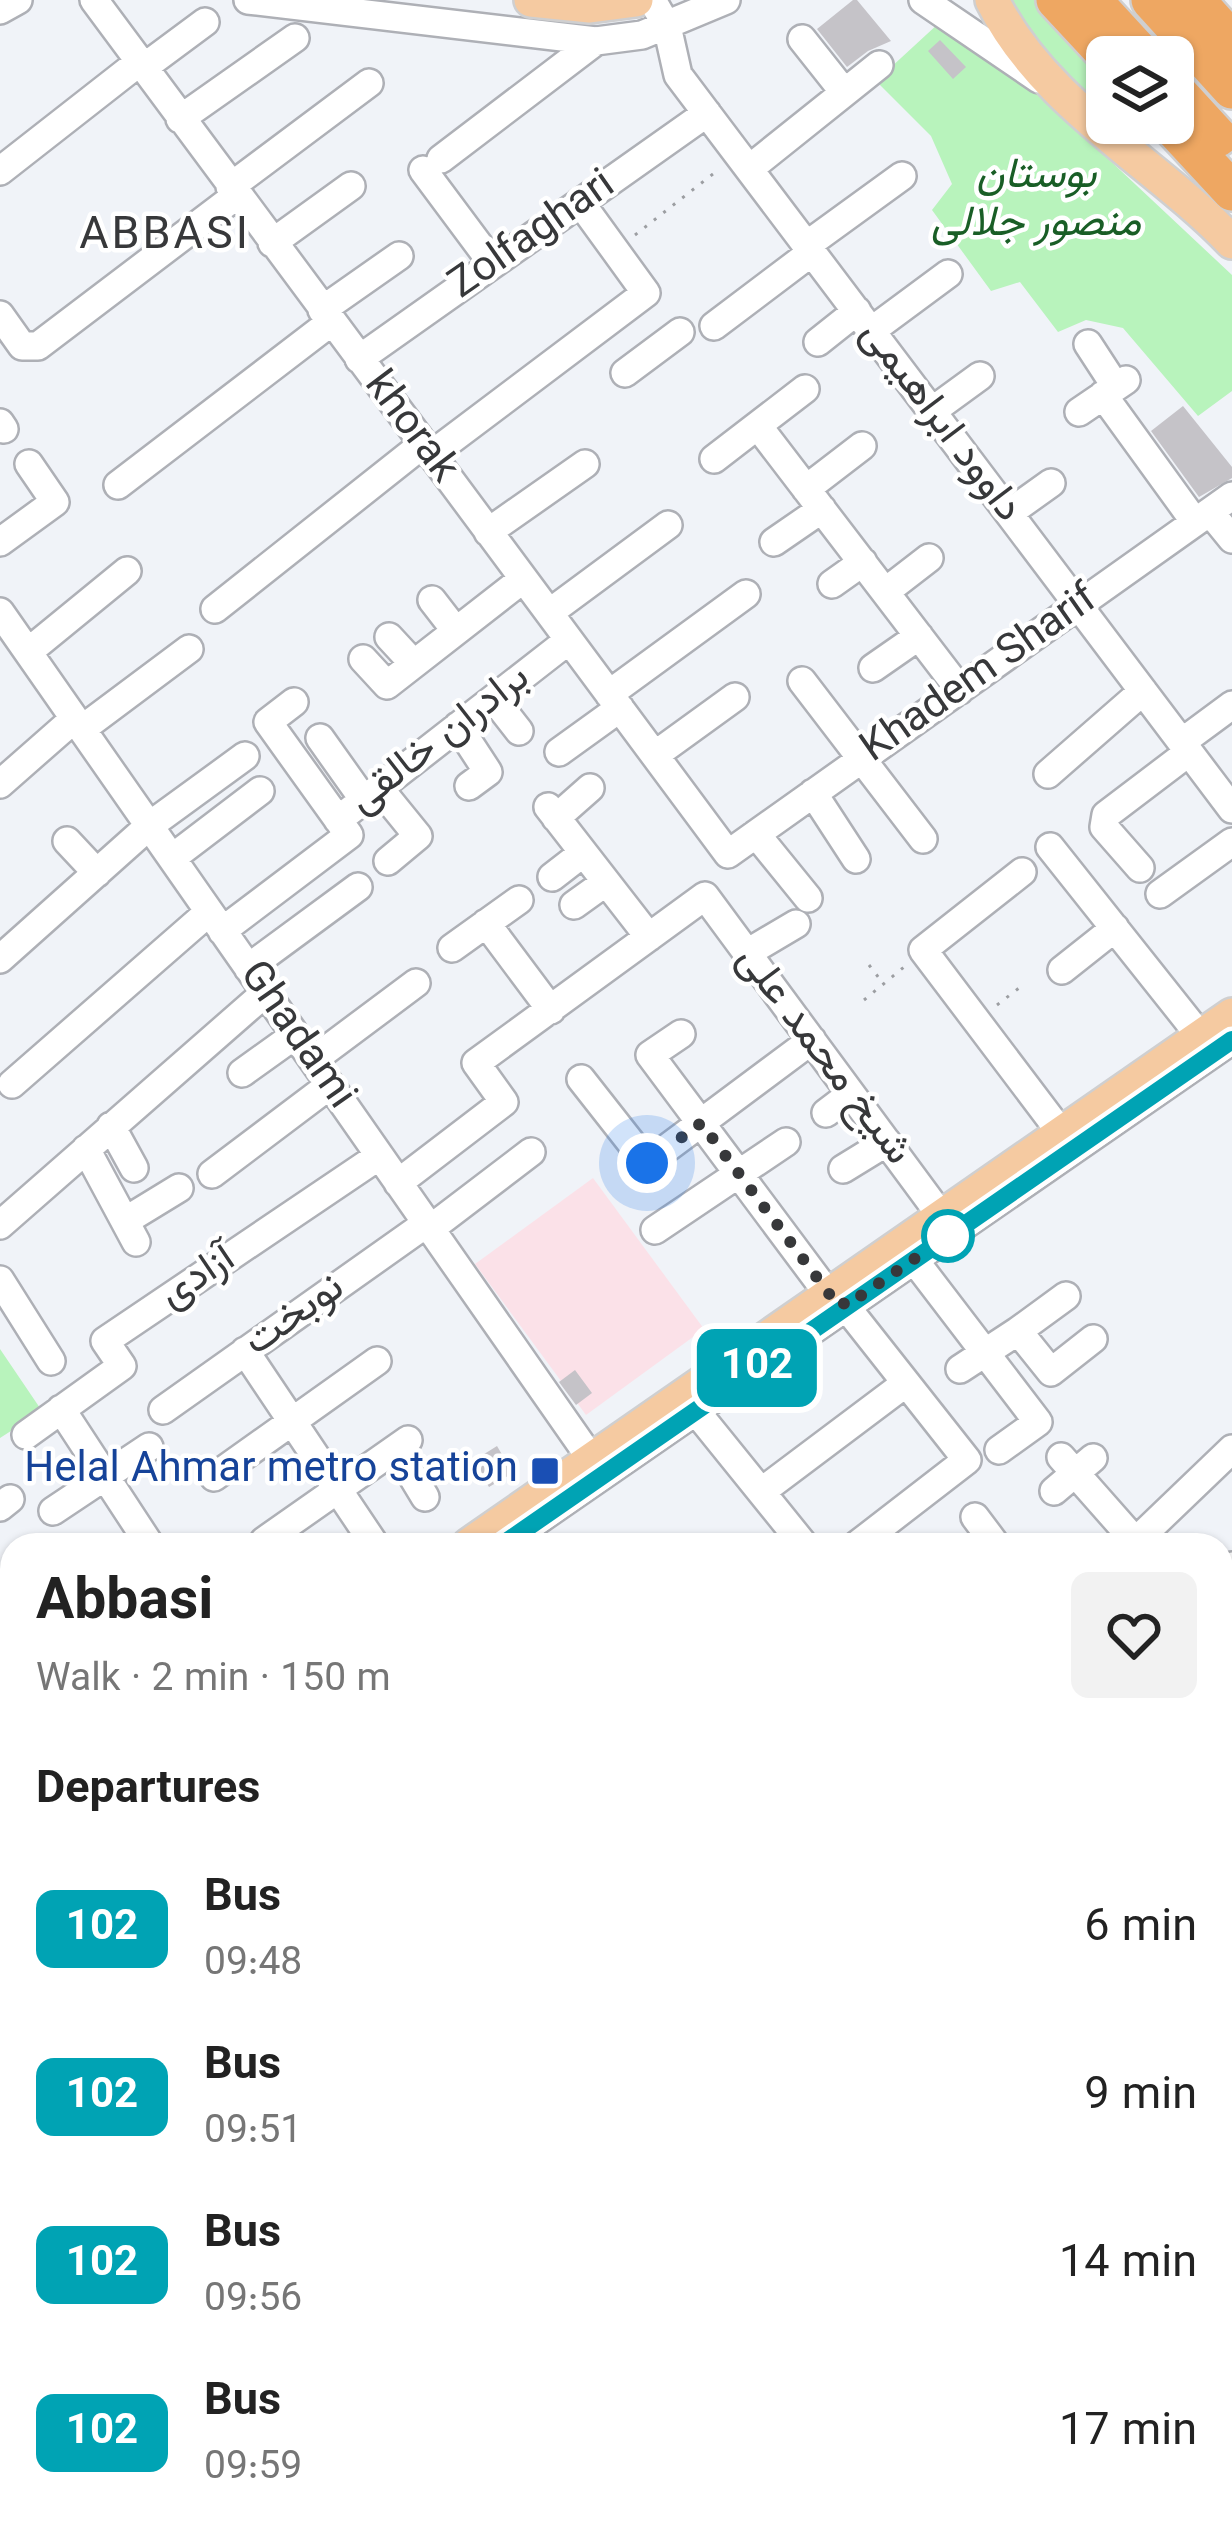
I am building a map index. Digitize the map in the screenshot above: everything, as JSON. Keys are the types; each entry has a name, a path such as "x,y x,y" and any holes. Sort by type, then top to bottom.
{"highway":[{"path":"1056,0 1089,36"},
{"path":"1091,0 1124,36"},
{"path":"1151,0 1232,88"},
{"path":"1195,0 1232,41"},
{"path":"1194,111 1232,152"},
{"path":"1188,144 1232,191"}],"main road":[{"path":"531,0 590,6 636,0"},
{"path":"992,0 1031,58 1073,103 1232,242"},
{"path":"487,1533 592,1460 689,1404 908,1252 942,1216 1062,1133 1216,1038 1232,1015"}],"street":[{"path":"0,6 14,0"},
{"name":"khorak","path":"94,0 728,854"},
{"path":"248,0 596,41 642,35 726,0"},
{"name":"داوود ابراهیمی","path":"652,0 667,26 678,75 1232,809"},
{"path":"923,0 1073,103"},
{"path":"0,170 205,22"},
{"path":"179,118 295,38"},
{"path":"802,39 844,92"},
{"path":"493,264 432,165 596,41"},
{"path":"743,162 878,65"},
{"path":"0,315 29,349 38,346 369,83"},
{"name":"Zolfaghari","path":"359,359 707,113"},
{"path":"714,326 902,176"},
{"path":"272,243 351,186"},
{"path":"215,609 427,449 646,293 580,202"},
{"path":"118,484 399,256"},
{"path":"818,342 948,274"},
{"path":"614,317 636,365 680,332"},
{"path":"1088,344 1115,388 1232,539"},
{"path":"932,411 980,376"},
{"path":"1079,412 1115,388"},
{"path":"714,460 805,389"},
{"path":"758,426 960,690"},
{"path":"774,542 862,446"},
{"path":"0,542 55,502 29,464"},
{"path":"488,532 585,464"},
{"path":"1009,513 1052,483"},
{"name":"Khadem Sharif","path":"728,854 1212,510"},
{"path":"549,613 668,526"},
{"path":"885,592 929,558"},
{"path":"832,584 862,562"},
{"path":"28,652 127,571"},
{"path":"364,659 387,685 523,579"},
{"path":"559,752 746,594"},
{"path":"432,600 456,632"},
{"name":"Ghadami","path":"0,613 592,1460"},
{"path":"389,637 414,664"},
{"path":"873,668 919,637"},
{"name":"برادران خالقی","path":"216,921 349,835 338,820 569,640"},
{"path":"0,784 78,724 190,649"},
{"path":"802,681 922,839"},
{"path":"1048,774 1143,691"},
{"path":"655,755 735,697"},
{"path":"494,699 519,731"},
{"path":"294,702 268,722 338,820"},
{"path":"1139,868 1104,827 1106,815 1232,705"},
{"path":"458,726 488,772 469,786"},
{"path":"320,738 418,836 388,861"},
{"path":"0,959 149,826 245,756"},
{"path":"398,1183 504,1102 476,1064 550,1010 616,978 649,937 552,812 590,788"},
{"path":"172,858 260,791"},
{"path":"813,794 856,859"},
{"path":"756,834 808,898"},
{"path":"67,841 97,873"},
{"path":"1160,894 1232,842"},
{"path":"999,1450 1038,1422 972,1361 908,1252 1216,1038 1115,928 1050,847"},
{"path":"552,877 584,853"},
{"path":"1022,872 923,950 1062,1133"},
{"path":"574,905 606,882"},
{"path":"248,968 358,887"},
{"name":"شیخ محمد علی","path":"649,937 705,896 942,1216"},
{"path":"452,947 519,900"},
{"path":"12,1084 216,921"},
{"path":"486,923 550,1010"},
{"path":"747,953 796,924"},
{"path":"1062,970 1115,928"},
{"path":"313,1060 416,983"},
{"path":"0,1225 266,993"},
{"path":"681,1034 650,1055 967,1460 873,1533"},
{"path":"242,1073 295,1035"},
{"path":"580,1079 647,1163 812,1040"},
{"path":"212,1174 330,1085"},
{"path":"826,1112 851,1094"},
{"path":"111,1126 134,1168"},
{"path":"656,1230 786,1142"},
{"path":"844,1168 887,1142"},
{"path":"86,1149 130,1231 179,1188"},
{"name":"نوبخت","path":"163,1409 531,1152"},
{"name":"آزادی","path":"61,1409 122,1366 105,1341 379,1156"},
{"path":"0,1280 51,1361"},
{"path":"972,1361 1066,1296"},
{"path":"1018,1331 1051,1372 1093,1339"},
{"path":"245,1351 367,1533"},
{"path":"214,1477 376,1361"},
{"path":"761,1492 906,1383"},
{"path":"518,1533 689,1404 794,1533"},
{"path":"26,1435 61,1409 142,1533"},
{"path":"275,1533 402,1444 425,1497"},
{"path":"53,1510 149,1447"},
{"path":"1144,1533 1232,1449"},
{"path":"1071,1470 1125,1533"},
{"path":"984,1530 1006,1510"}],"path":[{"path":"615,250 743,162"},
{"path":"864,1000 923,950"},
{"path":"869,965 884,983"},
{"path":"976,1021 1019,988"}],"shaded area":[{"path":"593,1178 704,1329 586,1415 475,1264"}],"green space":[{"path":"1001,0 1037,0 1086,51 1086,100"},
{"name":"بوستان منصور جلالی","path":"939,23 1022,78 1086,138 1086,144 1092,144 1232,275 1232,391 1198,416 1123,328 1086,320 1058,332 1020,282 991,291 932,210 952,184 931,136 876,81"},
{"path":"0,1349 42,1411 0,1438"}],"building":[{"path":"853,0 891,41 847,67 817,29"},
{"path":"940,40 966,67 953,79 928,51"},
{"path":"1183,406 1232,467 1232,478 1199,497 1151,431"},
{"path":"575,1370 592,1393 576,1405 559,1382"},
{"path":"497,1446 513,1473 489,1487 473,1461"}],"bus line":[{"name":"102","path":"519,1533 1232,1040"}],"place":[{"name":"Helal Ahmar metro station","path":"545,1471"}],"district":[{"name":"ABBASI","path":"165,237"}],"route":[{"path":"647,1163 701,1123 830,1295 834,1292 846,1306 952,1233 948,1236"}]}
